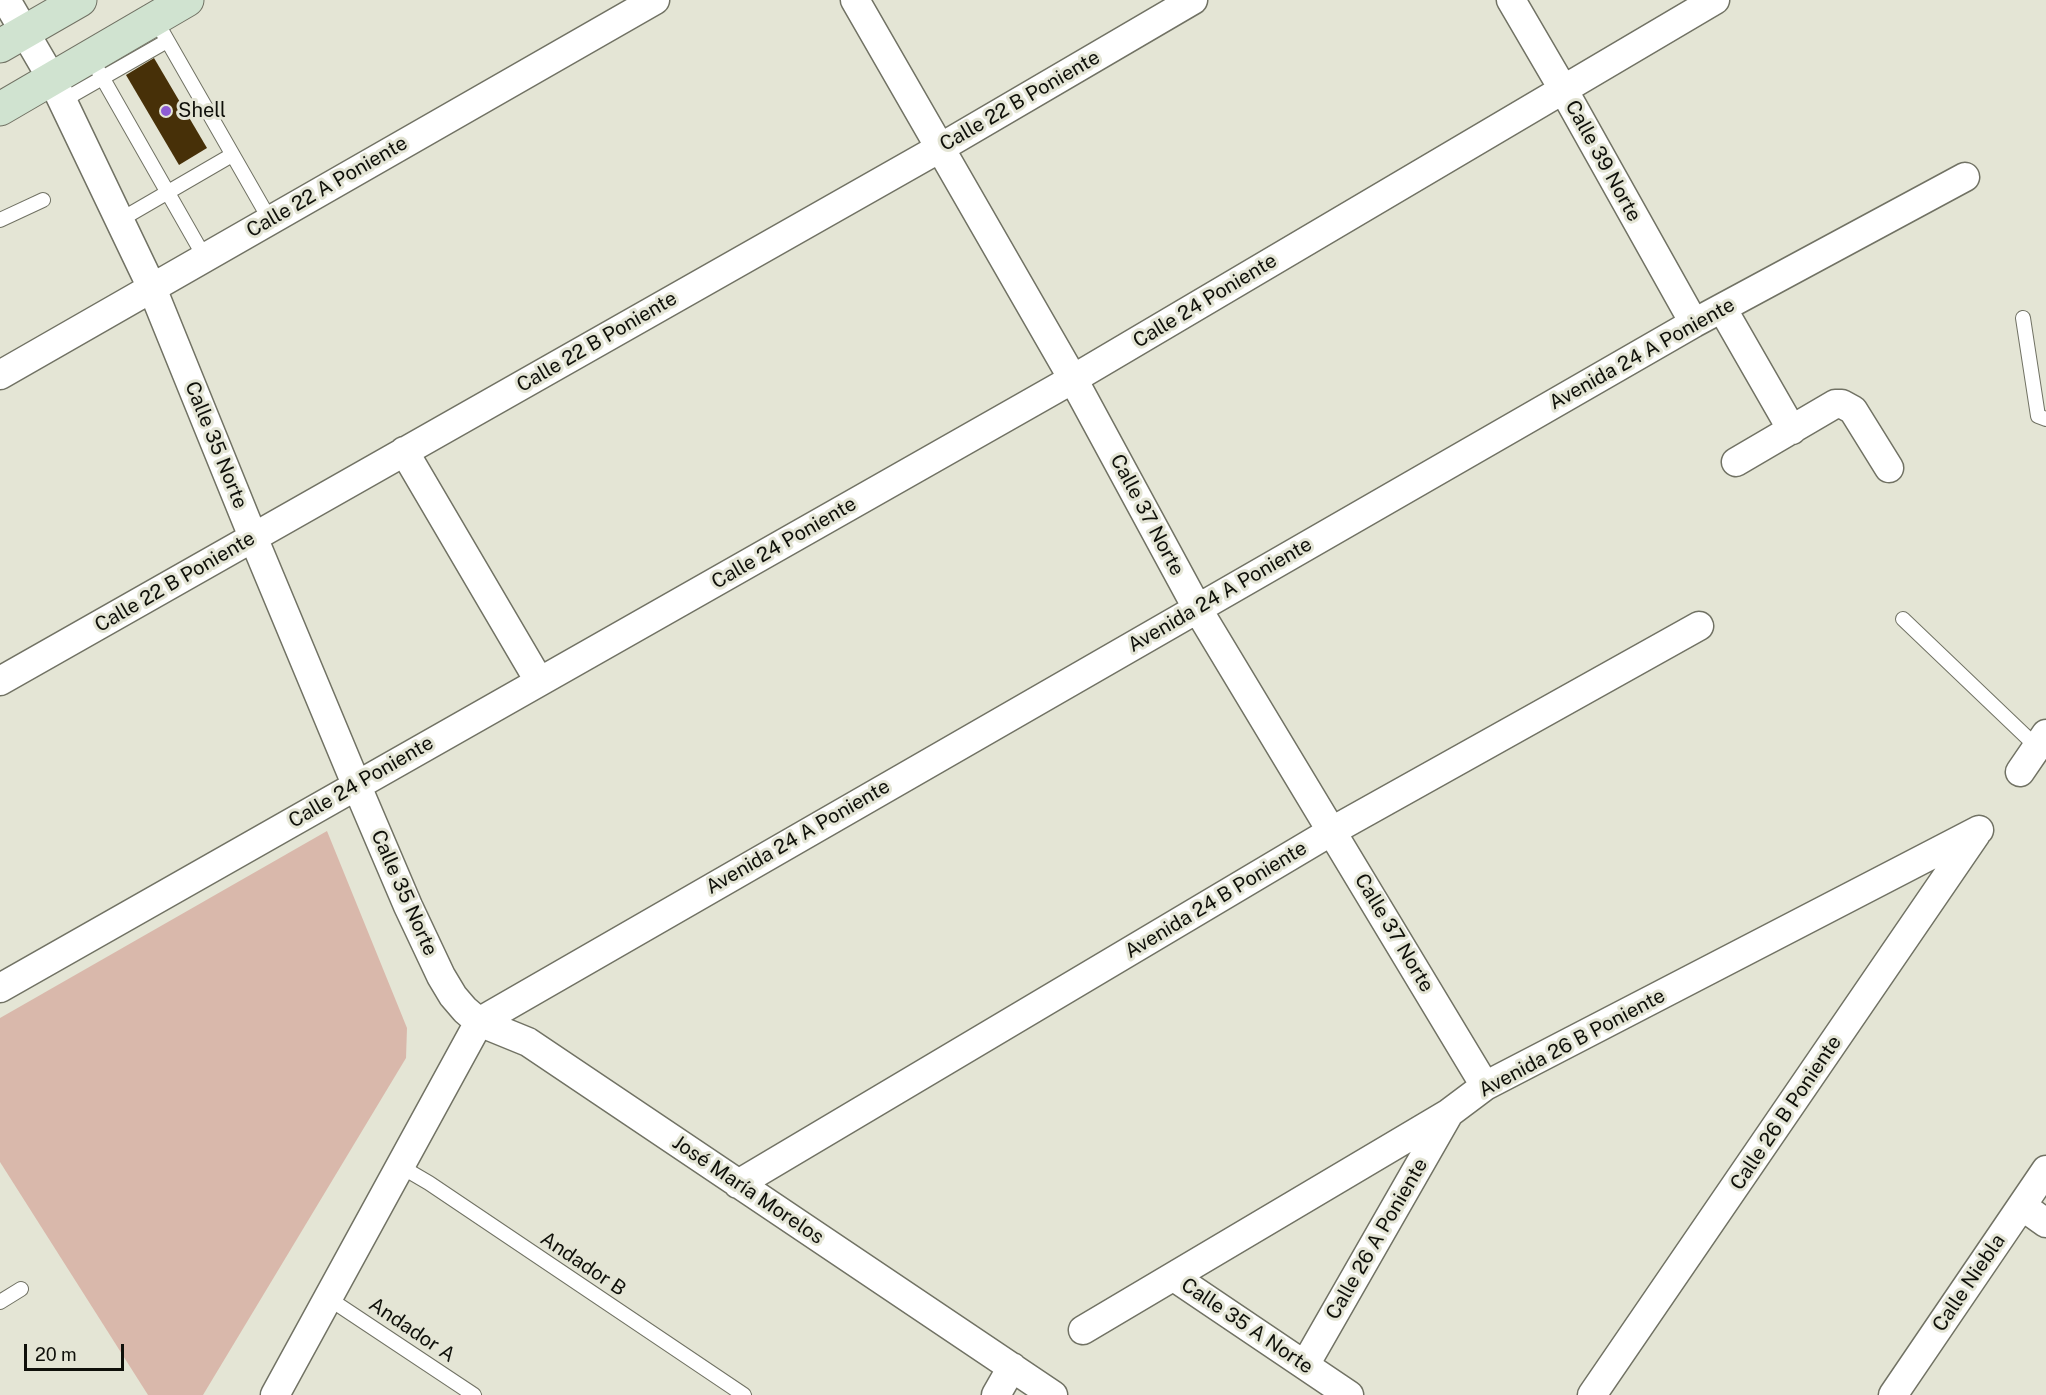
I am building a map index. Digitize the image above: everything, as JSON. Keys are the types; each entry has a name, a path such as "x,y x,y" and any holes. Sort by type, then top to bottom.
{"main road":[{"path":"12,39 80,0"},
{"path":"0,109 57,90 161,30 187,0"}],"street":[{"name":"Calle 35 Norte","path":"6,0 12,39 57,90 152,288 253,537 408,906 453,996 465,1011 479,1022"},
{"name":"Calle 22 A Poniente","path":"0,375 655,0"},
{"name":"Calle 37 Norte","path":"855,0 1073,379 1197,608 1485,1086"},
{"name":"Calle 22 B Poniente","path":"0,681 940,148 1193,0"},
{"name":"Calle 39 Norte","path":"1511,0 1694,323"},
{"name":"Calle 24 Poniente","path":"0,988 1073,379 1715,0"},
{"name":"Avenida 24 A Poniente","path":"479,1022 1694,323 1965,177"},
{"path":"1722,308 1792,430"},
{"path":"1736,462 1835,404 1842,404 1853,410 1889,468"},
{"path":"404,452 538,681"},
{"name":"Avenida 24 B Poniente","path":"738,1184 1332,831 1699,626"},
{"path":"2020,772 2042,740"},
{"name":"Avenida 26 B Poniente","path":"1083,1330 1449,1113 1485,1086 1979,830"},
{"name":"Calle 26 B Poniente","path":"1593,1395 1979,830"},
{"path":"275,1395 479,1022"},
{"name":"José María Morelos","path":"479,1022 528,1042 1053,1395"},
{"name":"Calle 26 A Poniente","path":"1305,1365 1449,1113"},
{"name":"Calle Niebla","path":"1893,1395 2046,1170"},
{"path":"2022,1206 2046,1222"},
{"name":"Calle 35 A Norte","path":"1174,1277 1349,1395"},
{"path":"996,1395 1012,1367"}],"lane":[{"path":"161,30 270,220"},
{"path":"97,67 205,258"},
{"path":"120,220 232,155"},
{"path":"0,220 43,200"},
{"path":"2023,318 2038,416 2046,419"},
{"path":"1903,619 2042,740"},
{"name":"Andador B","path":"400,1166 429,1183 744,1395"},
{"path":"0,1302 21,1288"},
{"name":"Andador A","path":"328,1298 474,1395"}],"shaded area":[{"path":"327,831 407,1028 406,1058 203,1395 148,1395 0,1162 0,1018"}],"building":[{"name":"Shell","path":"154,58 207,148 179,165 126,75"}],"place":[{"name":"Shell","path":"166,111"}]}
